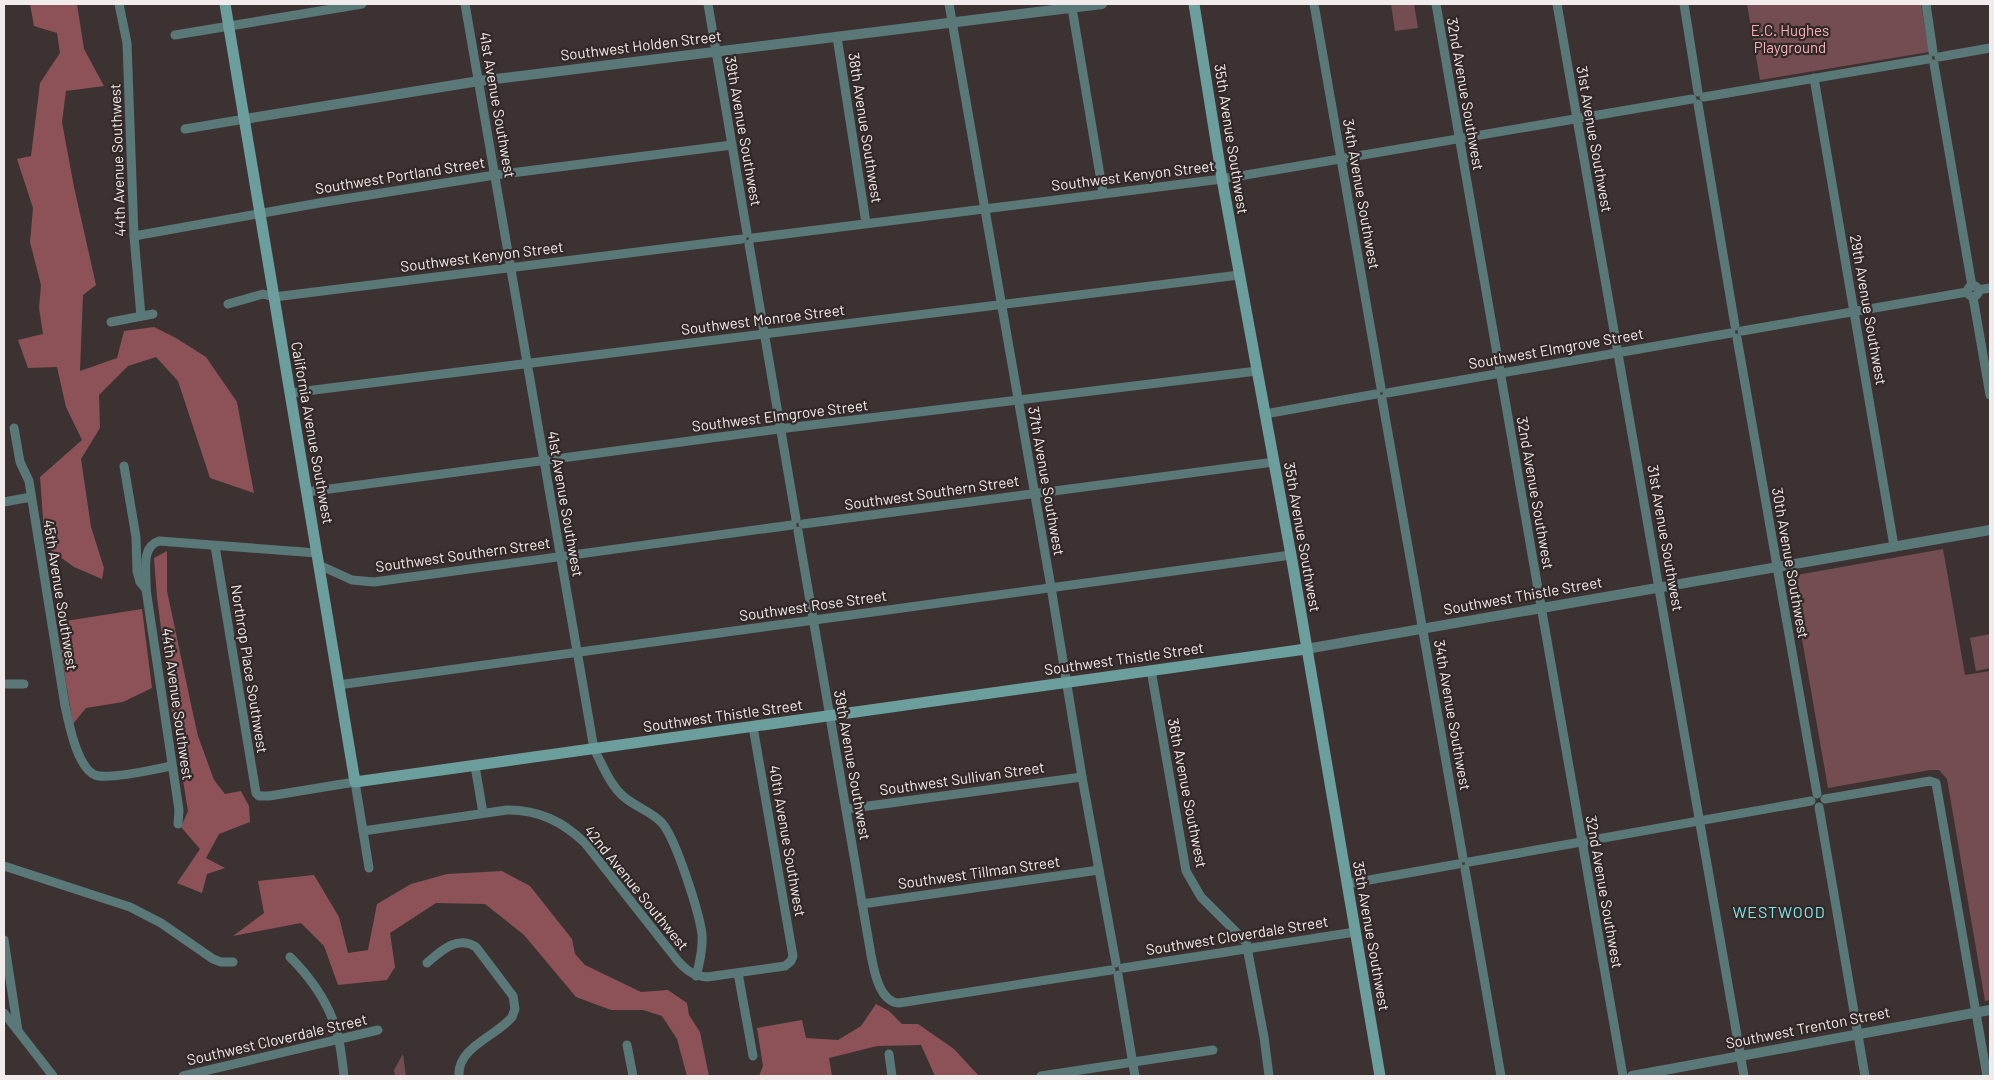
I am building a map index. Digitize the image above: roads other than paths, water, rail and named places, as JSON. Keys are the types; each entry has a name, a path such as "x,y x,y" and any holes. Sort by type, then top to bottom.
{"main road":[{"name":"California Avenue Southwest","path":"225,4 355,782"},
{"name":"35th Avenue Southwest","path":"1194,4 1222,179 1291,555 1380,1076"},
{"name":"Southwest Thistle Street","path":"355,782 1306,649"}],"street":[{"name":"44th Avenue Southwest","path":"119,4 127,43 134,236 141,316"},
{"path":"175,35 362,4"},
{"name":"41st Avenue Southwest","path":"465,4 594,749 613,785 632,803 658,819 672,840 697,911 702,935 702,950 696,976"},
{"name":"39th Avenue Southwest","path":"708,4 874,972 880,987 890,1000"},
{"name":"37th Avenue Southwest","path":"949,4 1135,1076"},
{"name":"Southwest Holden Street","path":"186,129 479,81 1102,4"},
{"name":"34th Avenue Southwest","path":"1314,4 1501,1076"},
{"name":"32nd Avenue Southwest","path":"1436,4 1623,1076"},
{"name":"31st Avenue Southwest","path":"1557,4 1744,1076"},
{"name":"30th Avenue Southwest","path":"1684,4 1736,332 1865,1076"},
{"path":"1926,4 1933,58 1990,395"},
{"path":"1072,8 1103,193"},
{"name":"38th Avenue Southwest","path":"837,37 866,223"},
{"name":"Southwest Kenyon Street","path":"228,304 263,294 274,296 1222,179 1990,48"},
{"name":"29th Avenue Southwest","path":"1814,78 1894,546"},
{"name":"Southwest Portland Street","path":"134,236 261,213 495,175 732,145"},
{"name":"Southwest Monroe Street","path":"290,393 1240,275"},
{"name":"Southwest Elmgrove Street","path":"1265,414 1990,288"},
{"path":"111,322 153,314"},
{"name":"Southwest Elmgrove Street","path":"307,492 780,429 1257,371"},
{"name":"45th Avenue Southwest","path":"14,428 20,462 27,475 65,706 70,727 84,765 94,774 100,776 129,774 171,766"},
{"name":"Southwest Southern Street","path":"152,543 166,541 318,559 352,580 374,582 1034,492 1274,462"},
{"name":"44th Avenue Southwest","path":"124,466 136,537 137,571 140,582 146,589"},
{"path":"4,502 31,497"},
{"name":"Southwest Thistle Street","path":"1306,649 1990,530"},
{"name":"44th Avenue Southwest","path":"152,543 147,550 146,589 179,810 178,824"},
{"name":"Northrop Place Southwest","path":"215,546 255,789 258,796"},
{"name":"Southwest Rose Street","path":"338,685 1291,555"},
{"name":"36th Avenue Southwest","path":"1151,670 1186,871 1201,896 1244,938 1248,949 1264,1037 1269,1076"},
{"path":"4,684 24,684"},
{"name":"40th Avenue Southwest","path":"738,973 785,966 792,960 793,956 753,727"},
{"path":"363,831 483,813 475,766"},
{"name":"Southwest Sullivan Street","path":"846,809 1082,777"},
{"path":"1347,884 1700,820 1930,781 1936,783 1987,1076"},
{"name":"Southwest Thistle Street","path":"258,796 269,796 355,782"},
{"name":"California Avenue Southwest","path":"355,782 369,868"},
{"name":"42nd Avenue Southwest","path":"483,813 507,810 534,812 545,815 572,831 584,843 678,961 696,976"},
{"path":"4,866 130,907 161,923 213,959 221,962 234,962"},
{"name":"Southwest Tillman Street","path":"862,904 1099,870"},
{"name":"Southwest Cloverdale Street","path":"890,1000 899,1003 1355,932"},
{"path":"4,940 18,1031"},
{"path":"427,963 454,944 464,942 471,944 476,947 513,996 515,1009 512,1017 469,1052 461,1063 459,1076"},
{"path":"290,957 304,971 319,993 336,1029 344,1076"},
{"path":"696,976 708,977 738,973 753,1056"},
{"name":"Southwest Trenton Street","path":"1632,1076 1990,1010"},
{"path":"4,1013 52,1076"},
{"name":"Southwest Cloverdale Street","path":"183,1076 378,1030"},
{"path":"627,1045 633,1076"},
{"path":"1041,1076 1213,1050"},
{"path":"889,1054 892,1076"}],"district":[{"name":"WESTWOOD","path":"1779,912"}],"park label":[{"name":"E.C. Hughes Playground","path":"1790,40"}]}
